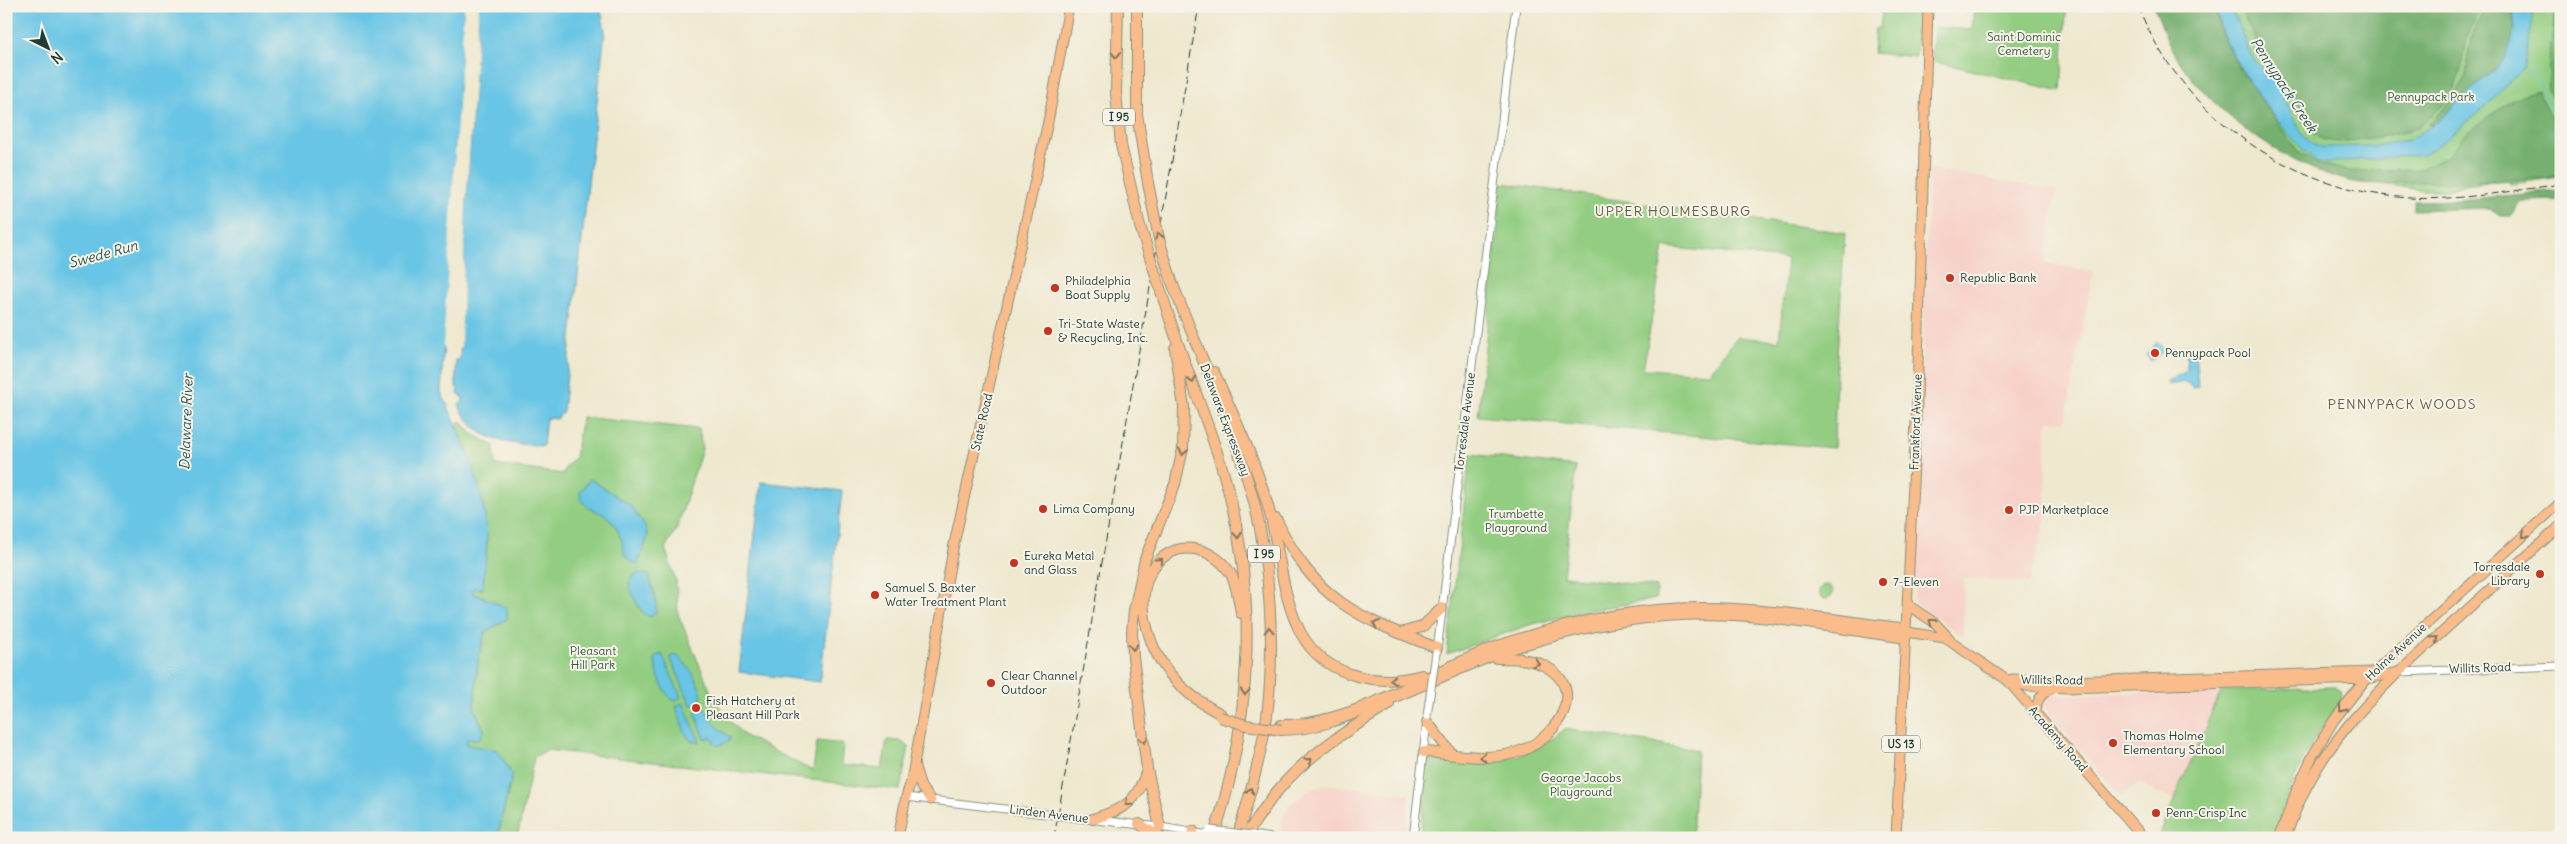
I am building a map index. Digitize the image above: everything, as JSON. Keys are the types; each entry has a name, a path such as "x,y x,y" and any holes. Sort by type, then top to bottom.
{"highway":[{"name":"Delaware Expressway","path":"1118,6 1116,93 1120,136 1140,226 1168,314 1222,468 1235,517 1244,573 1247,644 1240,735 1222,813 1210,834"},
{"name":"Delaware Expressway","path":"1137,6 1137,114 1148,183 1160,239 1174,286 1241,460 1254,503 1266,569 1270,639 1266,716 1252,784 1237,838"},
{"path":"1174,286 1226,399 1267,502 1296,556 1324,589 1367,620 1400,632 1437,650"},
{"path":"1160,826 1148,769 1133,657 1134,611 1139,581 1152,538 1175,484 1183,449 1184,407 1168,314"},
{"path":"1267,502 1289,602 1297,625 1305,640 1328,663 1363,679 1391,681 1419,676 1456,664"},
{"path":"1220,715 1196,700 1182,687 1170,674 1154,647 1148,631 1144,598 1149,576 1156,564 1166,554 1191,547 1213,555 1224,564 1233,577 1247,644"},
{"path":"1139,581 1143,625 1155,658 1176,688 1191,700 1220,715 1246,725 1281,728 1327,724 1488,658 1572,631 1663,616 1737,616 1900,637 1907,632 1900,628 1755,610 1709,608 1662,609 1598,618 1504,644 1340,716 1281,728"},
{"path":"1400,632 1422,627 1442,608"},
{"path":"1424,752 1482,758 1523,750 1549,734 1564,713 1566,699 1564,688 1556,675 1546,667 1519,658 1488,658"},
{"path":"1248,836 1266,805 1298,769 1351,729 1418,688"},
{"path":"1427,719 1452,754"},
{"path":"1093,820 1117,811 1130,802 1140,789 1148,769"},
{"path":"1139,824 1161,838"}],"main road":[{"name":"State Road","path":"898,838 914,765 954,544 1049,117 1069,6"},
{"name":"Frankford Avenue","path":"1896,838 1917,400 1928,6"},
{"name":"Holme Avenue","path":"2279,838 2293,797 2313,755 2334,720 2366,679 2561,502"},
{"path":"2550,512 2561,524"},
{"name":"Holme Avenue","path":"2286,838 2303,792 2327,750 2354,716 2399,672 2561,524"},
{"path":"1908,605 1935,623 1953,643"},
{"name":"Academy Road","path":"1907,632 1937,636 1953,643 2008,680 2144,838"},
{"name":"Willits Road","path":"2008,680 2020,678 2066,681 2399,672"},
{"name":"Willits Road","path":"2008,680 2026,686 2052,688 2366,679 2399,672"},
{"path":"2037,715 2038,700 2052,688"},
{"path":"914,765 920,787 930,800"}],"street":[{"name":"Torresdale Avenue","path":"1413,838 1516,6"},
{"name":"Willits Road","path":"2399,672 2561,666"},
{"name":"Linden Avenue","path":"906,797 1093,820 1160,826 1192,834 1271,838"},
{"name":"Linden Avenue","path":"1210,834 1231,838"}],"shaded area":[{"path":"1929,169 2056,190 2045,263 2093,272 2065,422 2050,420 2046,430 2046,518 2029,583 1964,578 1963,637 1914,602"},
{"path":"2221,691 2174,801 2140,783 2121,797 2050,715 2043,703 2047,696 2051,695"},
{"path":"1326,784 1409,794 1404,838 1326,838 1281,831 1281,820 1289,805 1310,790"}],"green space":[{"name":"Saint Dominic Cemetery","path":"1974,6 2070,6 2070,11 2066,11 2061,91 1932,61 1934,27 1972,30"},
{"path":"2154,6 2214,6 2221,33 2237,65 2297,150 2317,164 2351,171 2419,169 2447,157 2466,134 2514,98 2538,91 2561,135 2561,176 2507,181 2374,184 2357,183 2325,174 2276,150 2230,117 2210,98 2173,52"},
{"name":"Pennypack Park","path":"2158,6 2561,6 2561,177 2510,184 2510,179 2459,186 2447,190 2424,190 2380,184 2317,166 2281,146"},
{"path":"2239,6 2480,6 2467,37 2463,62 2453,92 2442,106 2418,128 2379,137 2339,142 2324,140 2313,131 2304,118 2294,92 2263,54"},
{"path":"2485,6 2511,6 2515,29 2505,60 2433,125 2428,125 2453,98 2466,75 2472,36"},
{"path":"2553,6 2561,6 2561,114 2547,88 2550,80"},
{"path":"1882,11 1918,14 1916,57 1873,53 1875,28 1880,29"},
{"path":"1502,183 1845,233 1836,371 1834,448 1478,416","holes":["1664,247 1787,259 1779,341 1737,337 1709,373 1643,369"]},
{"path":"2561,191 2561,200 2522,201 2511,216 2501,216 2491,208 2413,210 2415,201 2456,200"},
{"name":"Pleasant Hill Park","path":"582,417 699,429 702,449 677,528 665,548 676,581 678,614 710,690 724,715 745,736 813,771 817,741 843,744 841,765 882,769 887,740 900,741 909,747 900,790 547,750 534,757 517,838 497,838 512,775 467,745 467,739 484,730 474,708 478,660 485,632 507,619 483,596 473,595 473,588 482,589 460,432 456,424 461,421 471,433 494,446 495,465 563,474 566,467 575,457"},
{"name":"Trumbette Playground","path":"1470,454 1576,467 1563,576 1656,587 1656,599 1585,611 1529,625 1447,654"},
{"path":"1823,585 1829,585 1833,592 1829,599 1823,599 1819,595 1819,589"},
{"path":"2336,687 2342,691 2341,700 2314,740 2300,767 2273,838 2158,838 2221,691"},
{"name":"George Jacobs Playground","path":"1565,729 1697,750 1692,838 1420,838 1429,757 1467,761 1501,760 1532,750"}],"water":[{"path":"6,6 464,6 441,392 475,473 480,489 486,524 487,540 483,589 473,588 473,594 507,607 507,619 485,632 478,660 474,708 484,730 480,739 467,739 467,745 498,750 512,775 497,838 6,838"},
{"path":"479,6 600,6 605,30 563,411 557,419 546,418 543,446 505,442 483,434 466,418 459,405 463,401 463,397 458,394 458,387 456,387 456,360 460,360 466,207"},
{"path":"2217,6 2230,6 2252,57 2278,87 2302,134 2313,145 2322,147 2372,146 2409,140 2433,125 2505,60 2515,29 2513,6 2532,6 2532,25 2523,68 2486,106 2424,155 2318,163 2292,138 2251,84 2222,33"},
{"name":"Pennypack Pool","path":"2157,342 2165,350 2151,361 2146,355"},
{"path":"2195,350 2198,387 2192,388 2186,382 2168,385 2167,381 2187,371 2186,355 2188,351"},
{"path":"590,479 631,506 644,525 648,536 638,564 631,562 624,554 623,544 613,522 605,515 588,507 582,501 580,492"},
{"path":"761,482 842,491 820,682 739,672"},
{"path":"636,573 649,575 656,608 656,612 651,617 643,612 632,592 629,583"},
{"path":"662,654 681,697 675,701 671,699 664,689 656,668 655,657"},
{"path":"676,655 689,668 696,679 702,696 698,704 691,705 670,657"},
{"path":"683,703 700,742 691,741 685,733 676,706"},
{"path":"704,708 719,728 731,737 728,742 717,746 711,737 705,739 695,712"}],"pier":[{"path":"464,6 466,6 446,346 443,346"},
{"path":"476,6 479,6 466,207 461,348 458,347 463,207"}],"waterway":[{"path":"2523,68 2534,74 2561,129"}],"railway":[{"path":"1054,838 1199,6"},
{"path":"2138,6 2157,46 2182,82 2212,114 2246,141 2284,163 2324,181 2366,192 2429,199 2486,195 2561,184"}],"place":[{"name":"Republic Bank","path":"1950,278"},
{"name":"Philadelphia Boat Supply","path":"1055,288"},
{"name":"Tri-State Waste & Recycling, Inc.","path":"1048,331"},
{"name":"Pennypack Pool","path":"2155,353"},
{"name":"Lima Company","path":"1043,509"},
{"name":"PJP Marketplace","path":"2009,510"},
{"name":"Eureka Metal and Glass","path":"1014,563"},
{"name":"Torresdale Library","path":"2540,574"},
{"name":"7-Eleven","path":"1883,582"},
{"name":"Samuel S. Baxter Water Treatment Plant","path":"875,595"},
{"name":"Clear Channel Outdoor","path":"991,683"},
{"name":"Fish Hatchery at Pleasant Hill Park","path":"696,708"},
{"name":"Thomas Holme Elementary School","path":"2113,743"},
{"name":"Penn-Crisp Inc","path":"2156,813"}],"district":[{"name":"UPPER HOLMESBURG","path":"1673,211"},
{"name":"PENNYPACK WOODS","path":"2402,404"}],"water label":[{"name":"Pennypack Creek","path":"2284,85"},
{"name":"Swede Run","path":"103,254"},
{"name":"Delaware River","path":"186,422"}]}
